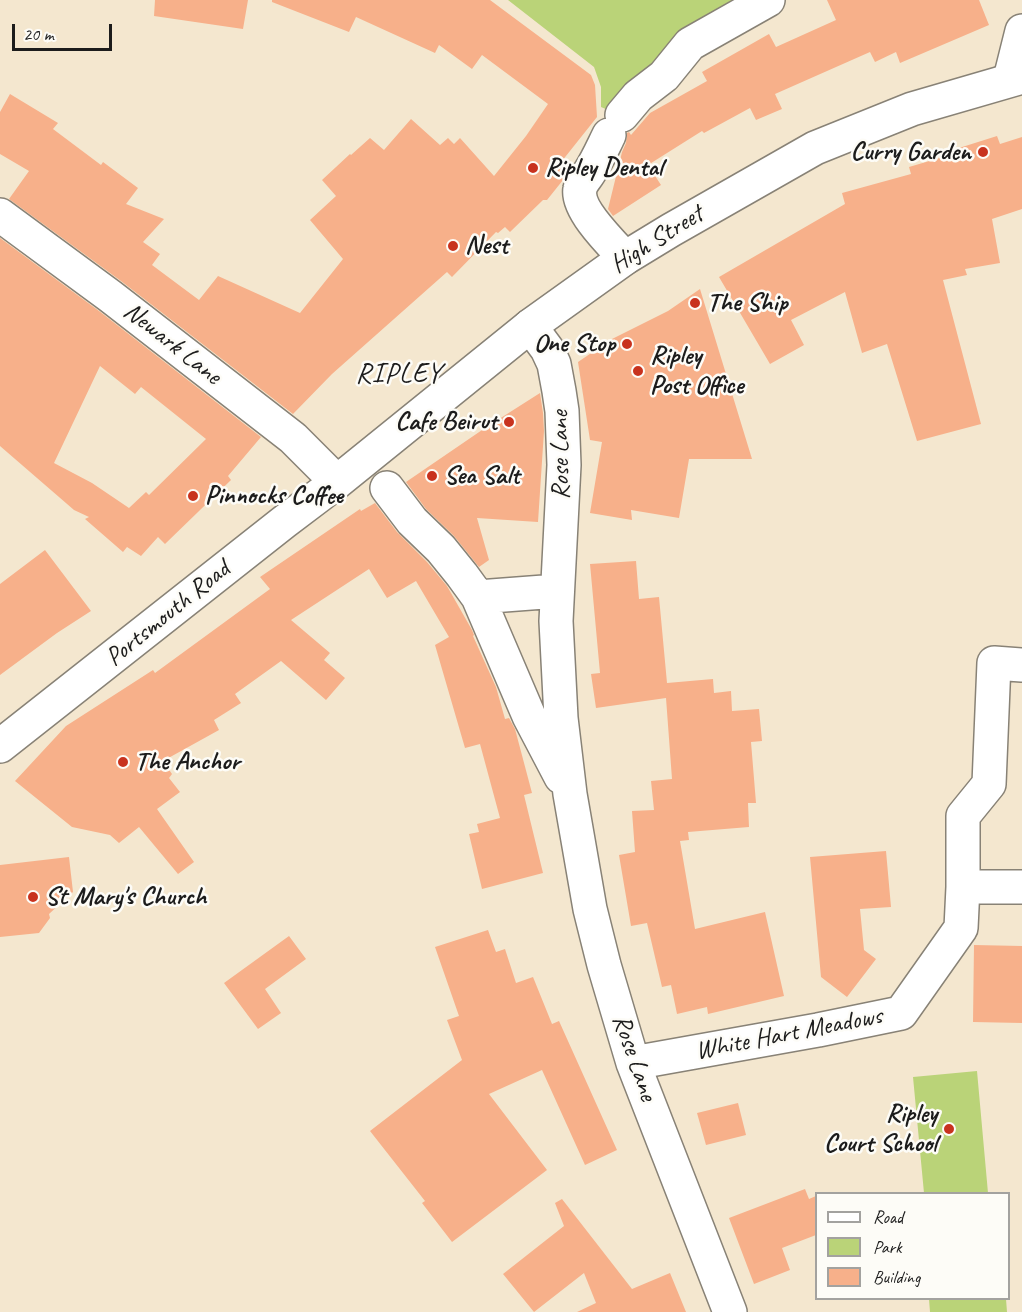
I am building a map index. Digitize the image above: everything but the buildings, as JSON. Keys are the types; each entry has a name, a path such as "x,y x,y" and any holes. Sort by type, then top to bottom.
{"street":[{"path":"625,258 580,201 580,186 616,125 638,96 664,76 690,44 768,0"},
{"path":"1016,78 1022,31"},
{"name":"High Street","path":"337,482 530,326 625,258 671,230 815,148 912,109 1016,78"},
{"name":"Newark Lane","path":"0,215 111,296 288,434 337,482"},
{"name":"Rose Lane","path":"530,326 547,349 554,364 560,391 564,465 556,621 561,718 570,794 590,909 633,1063 730,1312"},
{"name":"Portsmouth Road","path":"0,746 337,482"},
{"name":"Rose Lane","path":"387,488 412,521 441,549 478,597 529,716 570,794"},
{"path":"478,597 557,591"},
{"name":"White Hart Meadows","path":"633,1063 900,1013 961,928 963,816 989,784 994,663 1022,665"},
{"path":"963,887 1022,888"}],"green space":[{"path":"508,0 759,0 615,113 601,107 601,87 594,67"},
{"path":"977,1071 988,1192 924,1192 913,1077"},
{"path":"929,1300 1006,1300 1007,1312 930,1312"}],"place":[{"name":"Curry Garden","path":"983,152"},
{"name":"Ripley Dental","path":"533,168"},
{"name":"Nest","path":"453,246"},
{"name":"The Ship","path":"695,303"},
{"name":"One Stop","path":"627,344"},
{"name":"Ripley Post Office","path":"638,371"},
{"name":"Cafe Beirut","path":"509,422"},
{"name":"Sea Salt","path":"432,476"},
{"name":"Pinnocks Coffee","path":"193,496"},
{"name":"The Anchor","path":"123,762"},
{"name":"St Mary's Church","path":"33,897"},
{"name":"Ripley Court School","path":"949,1129"}],"district":[{"name":"RIPLEY","path":"399,375"}]}
